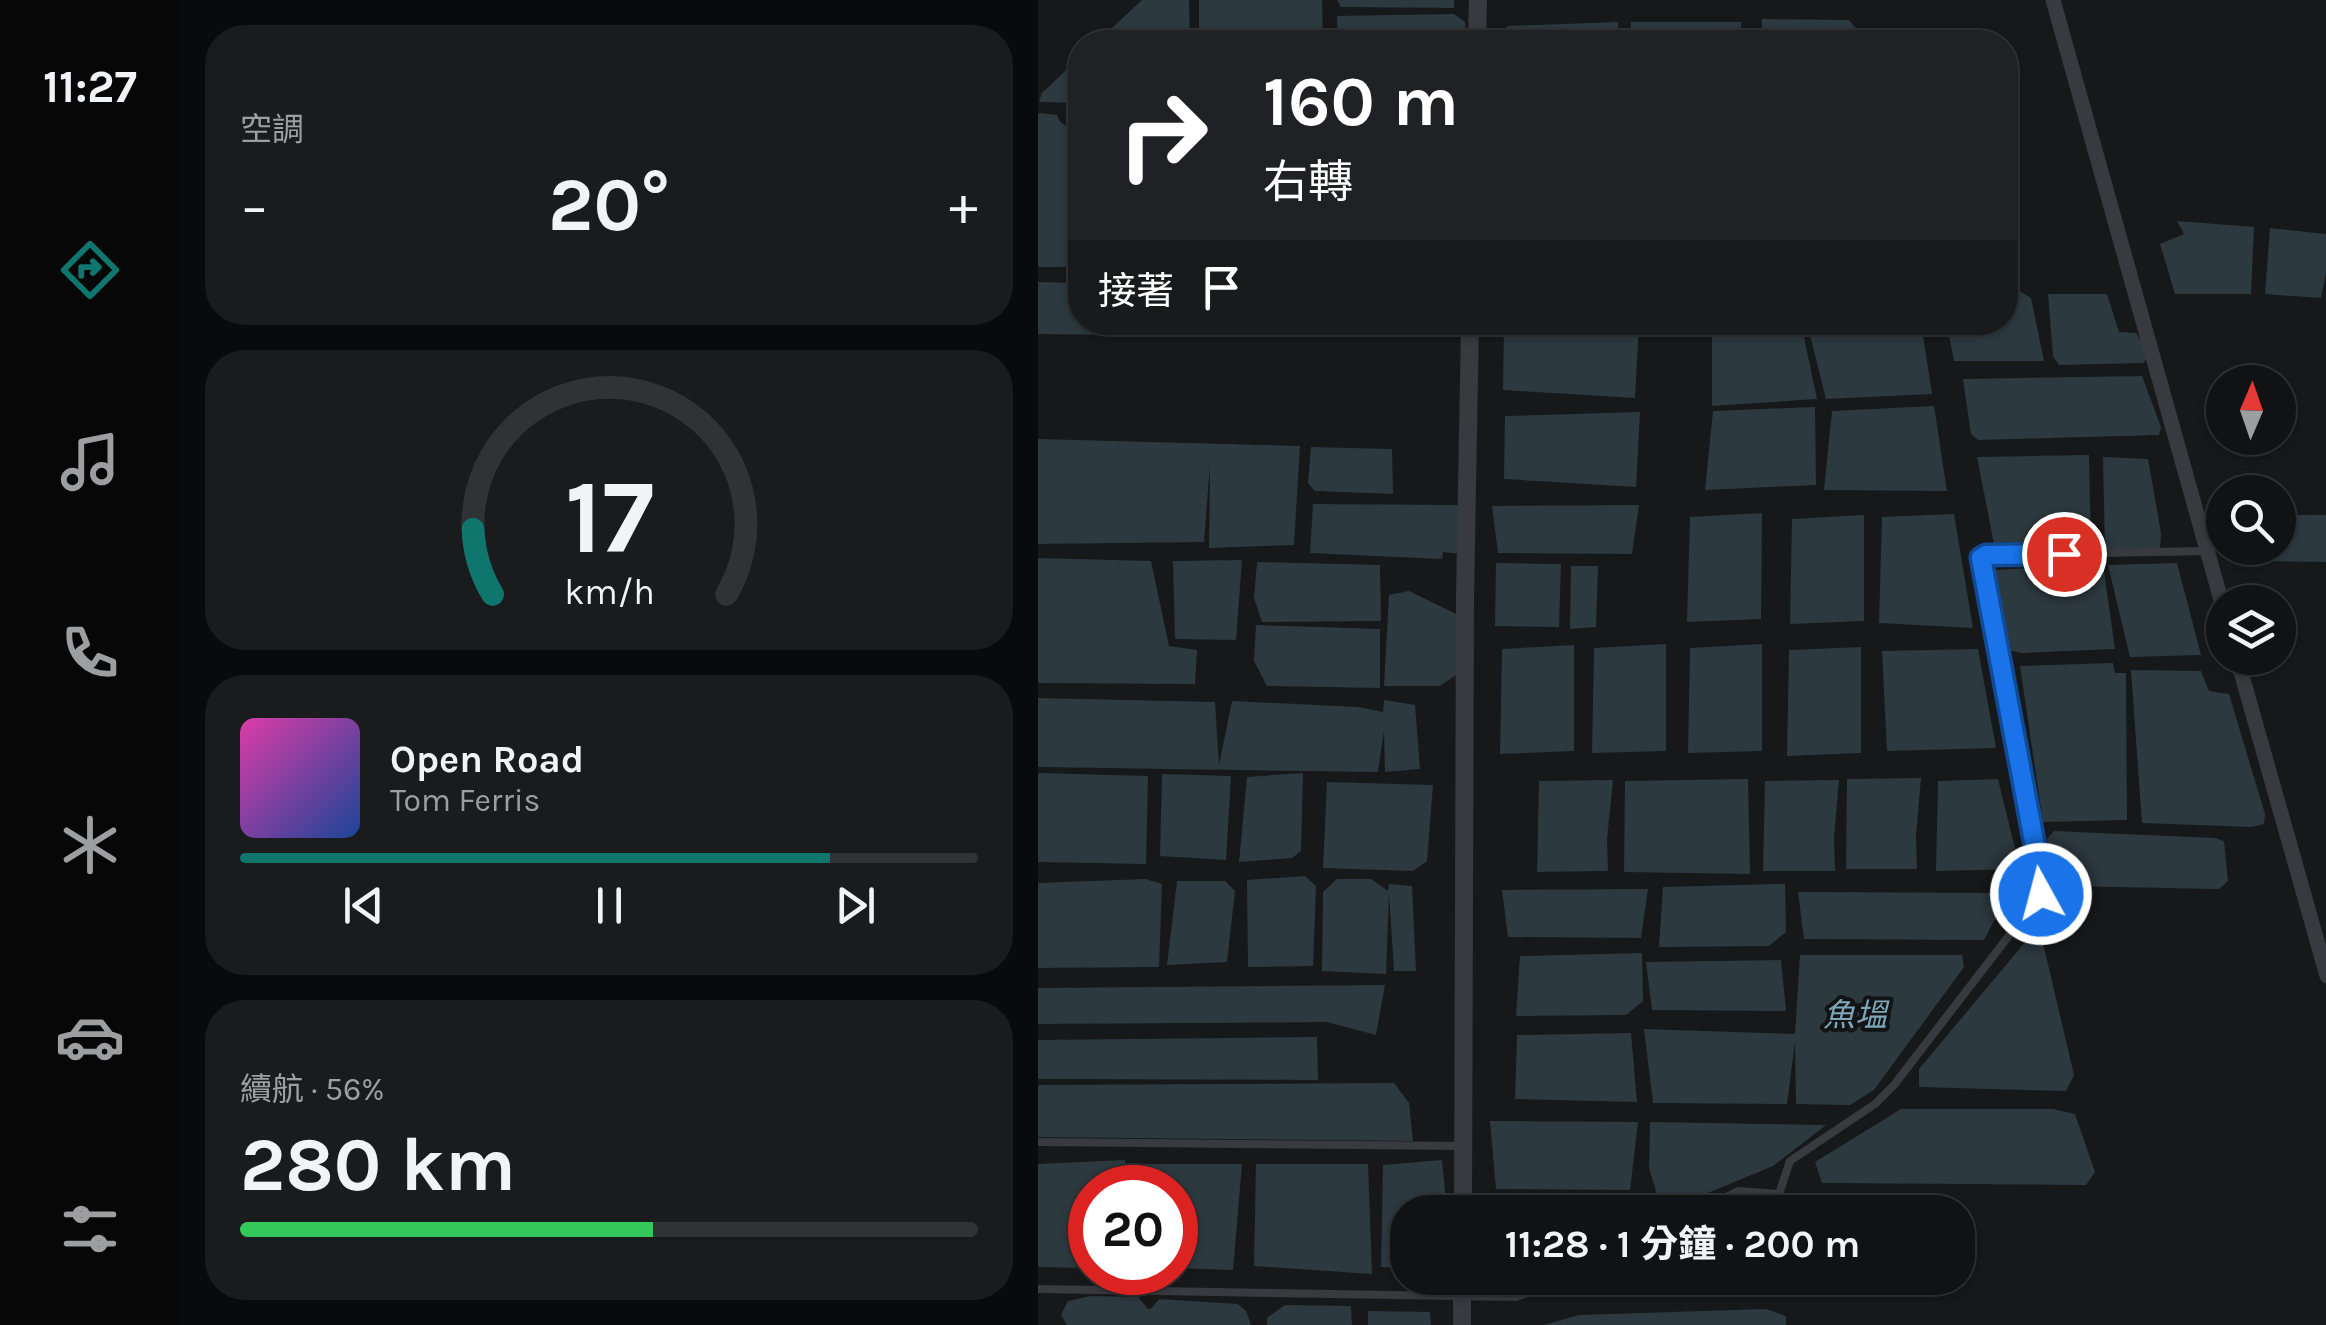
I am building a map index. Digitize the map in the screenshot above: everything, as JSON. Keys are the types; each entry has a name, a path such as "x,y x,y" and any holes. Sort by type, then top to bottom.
{"street":[{"path":"1477,30 1478,0"},
{"path":"2053,0 2206,544"},
{"path":"1462,1195 1464,598 1470,335"},
{"path":"2242,675 2326,976"},
{"path":"1462,1295 1462,1325"}],"lane":[{"path":"1730,1195 1738,1191 1779,1194 1790,1161 1874,1104 1894,1085 2041,894 1981,558 2206,551"},
{"path":"1038,1142 1463,1146"},
{"path":"1038,1289 1390,1287"}],"water":[{"path":"1142,0 1189,0 1190,30 1110,30"},
{"path":"1199,0 1322,0 1323,30 1199,30"},
{"path":"1337,0 1454,0 1454,8 1341,7"},
{"path":"1454,14 1465,22 1466,30 1338,30 1337,16"},
{"path":"1762,19 1849,20 1857,30 1762,30"},
{"path":"1618,22 1618,30 1507,30 1507,26"},
{"path":"1631,22 1741,22 1741,30 1631,30"},
{"path":"1068,68 1068,103 1039,102 1042,93"},
{"path":"1038,113 1057,115 1068,127 1068,267 1038,267"},
{"path":"2177,221 2254,227 2251,294 2175,294 2160,244 2184,234"},
{"path":"2270,228 2326,234 2326,273 2321,298 2265,294"},
{"path":"1038,282 1068,283 1068,334 1038,334"},
{"path":"2018,290 2031,298 2044,361 1954,361 1949,335 2018,335"},
{"path":"2048,294 2107,294 2119,332 2136,333 2149,354 2144,363 2059,365 2053,356"},
{"path":"1504,335 1638,335 1635,398 1503,390"},
{"path":"1712,335 1804,335 1817,399 1712,406"},
{"path":"1810,335 1923,335 1932,394 1826,399"},
{"path":"2142,376 2161,427 2159,435 1978,440 1971,434 1963,379"},
{"path":"1934,406 1947,491 1824,490 1832,411"},
{"path":"1815,407 1816,485 1705,490 1713,411"},
{"path":"1640,412 1636,487 1504,479 1505,416"},
{"path":"1038,439 1300,446 1294,545 1209,548 1210,464 1204,542 1038,544"},
{"path":"1311,447 1392,449 1393,494 1315,491 1308,483"},
{"path":"2089,455 2091,548 1995,549 1977,457"},
{"path":"2103,457 2148,459 2161,533 2160,549 2105,550"},
{"path":"1313,504 1462,505 1462,554 1443,552 1442,559 1310,553"},
{"path":"1639,505 1632,554 1498,553 1492,506"},
{"path":"1762,513 1761,619 1687,622 1690,517"},
{"path":"1954,514 1973,628 1879,623 1882,517"},
{"path":"1864,515 1864,621 1790,624 1792,519"},
{"path":"2296,515 2326,515 2326,562 2296,562"},
{"path":"1038,558 1151,561 1169,646 1197,650 1195,684 1038,683"},
{"path":"1242,560 1236,640 1175,639 1173,561"},
{"path":"1257,562 1380,565 1381,621 1262,622 1254,598"},
{"path":"1496,563 1561,564 1559,627 1495,626"},
{"path":"2177,563 2201,655 2130,657 2108,565"},
{"path":"2088,565 2104,571 2115,649 2021,653 2009,650 1994,570"},
{"path":"1571,566 1598,566 1596,627 1570,629"},
{"path":"1409,591 1458,615 1459,673 1440,686 1384,686 1389,595"},
{"path":"1256,625 1380,629 1380,688 1267,686 1254,661"},
{"path":"1666,644 1666,751 1592,753 1594,648"},
{"path":"1762,644 1762,751 1688,753 1690,648"},
{"path":"1574,645 1574,751 1500,754 1502,649"},
{"path":"1861,647 1861,753 1787,756 1789,650"},
{"path":"1978,649 1996,748 1887,751 1882,651"},
{"path":"2113,663 2115,673 2126,673 2127,820 2043,822 2020,666"},
{"path":"2131,670 2201,671 2209,691 2229,694 2265,814 2264,824 2251,827 2142,823"},
{"path":"1038,698 1215,702 1219,765 1232,701 1358,707 1383,712 1384,700 1415,705 1420,769 1385,772 1384,731 1378,772 1038,767"},
{"path":"1038,773 1148,776 1146,864 1038,862"},
{"path":"1303,773 1301,851 1292,858 1239,862 1247,777"},
{"path":"1162,774 1231,776 1226,860 1160,856"},
{"path":"1921,778 1917,869 1846,869 1847,779"},
{"path":"1748,779 1750,874 1624,872 1625,781"},
{"path":"1998,779 2020,869 1936,871 1938,781"},
{"path":"1613,780 1608,871 1537,872 1539,781"},
{"path":"1839,780 1835,871 1763,871 1765,781"},
{"path":"1327,782 1433,785 1427,861 1413,871 1323,868"},
{"path":"2054,831 2215,838 2224,841 2228,881 2219,889 2061,886 2051,881 2047,839"},
{"path":"1305,876 1316,886 1313,966 1248,967 1247,880"},
{"path":"1146,879 1162,884 1159,967 1038,968 1038,883"},
{"path":"1337,879 1371,879 1388,891 1389,884 1412,886 1416,971 1394,971 1389,893 1386,974 1322,971 1323,892"},
{"path":"1177,881 1225,881 1235,891 1227,962 1167,965"},
{"name":"魚塭","path":"1785,884 1786,932 1769,946 1659,947 1663,887"},
{"path":"1648,889 1641,938 1508,937 1502,890"},
{"name":"魚塭","path":"1798,892 2009,893 1984,940 1804,939"},
{"path":"2031,935 2043,943 2074,1075 2066,1091 1919,1087 1919,1069"},
{"path":"1642,953 1643,1001 1626,1015 1516,1016 1520,956"},
{"name":"魚塭","path":"1800,955 1962,955 1964,967 1874,1090 1850,1105 1796,1104 1795,1042 1787,1104 1653,1103 1644,1029 1795,1034"},
{"name":"魚塭","path":"1781,960 1786,1011 1652,1010 1646,962"},
{"path":"1385,985 1376,1035 1327,1022 1038,1024 1038,988"},
{"path":"1631,1033 1637,1102 1515,1099 1517,1035"},
{"path":"1317,1037 1318,1080 1038,1079 1038,1040"},
{"path":"1394,1083 1409,1103 1413,1141 1038,1137 1038,1085"},
{"path":"1901,1109 2053,1109 2075,1114 2095,1172 2086,1185 1822,1183 1815,1162"},
{"path":"1490,1121 1638,1122 1630,1190 1496,1189"},
{"path":"1650,1122 1826,1125 1773,1166 1703,1195 1657,1195 1649,1168"},
{"path":"1125,1160 1125,1165 1068,1165 1068,1268 1038,1267 1038,1164"},
{"path":"1442,1160 1445,1195 1390,1195 1390,1268 1381,1267 1383,1165"},
{"path":"1242,1164 1233,1270 1198,1269 1198,1165 1144,1165"},
{"path":"1256,1164 1368,1164 1372,1274 1254,1266"},
{"path":"1940,1295 1940,1296 1793,1296"},
{"path":"1091,1296 1138,1297 1148,1309 1159,1299 1238,1304 1246,1311 1251,1325 1067,1325 1061,1315 1068,1301"},
{"path":"1285,1305 1351,1306 1352,1325 1267,1325 1267,1318"},
{"path":"1766,1309 1786,1316 1786,1325 1544,1325 1579,1315"},
{"path":"1368,1311 1430,1312 1431,1325 1368,1325"}],"route":[{"path":"2041,894 1981,558 2064,554"}]}
